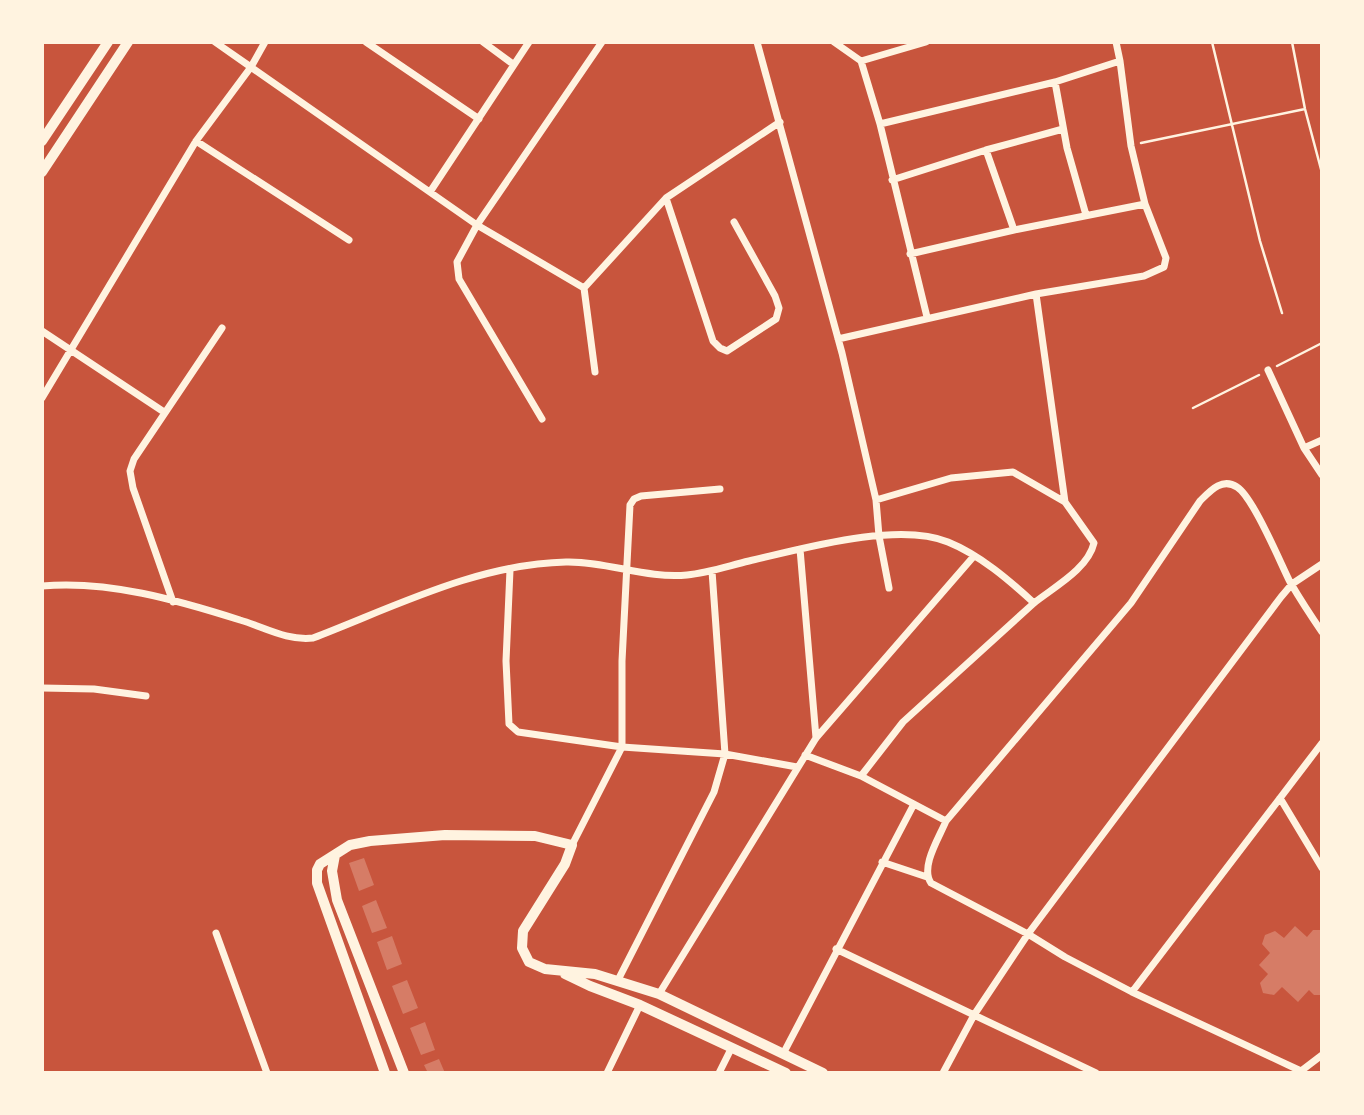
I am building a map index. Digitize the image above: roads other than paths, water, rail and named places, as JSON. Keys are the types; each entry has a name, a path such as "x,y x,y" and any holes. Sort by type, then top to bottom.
{"street":[{"path":"42,141 108,42"},
{"path":"42,172 128,42"},
{"path":"215,42 477,225 584,288"},
{"path":"42,398 196,141 251,67 265,42"},
{"path":"366,42 479,119"},
{"path":"483,42 513,64"},
{"path":"429,192 529,42"},
{"path":"542,419 459,279 457,262 477,225 602,42"},
{"path":"757,42 838,339 876,500 879,536 889,588"},
{"path":"834,42 861,61 880,124 927,317"},
{"path":"861,61 926,42"},
{"path":"838,339 1036,293 1144,276 1164,267 1166,258 1145,204 1131,146 1116,42"},
{"path":"880,124 1055,82 1120,61"},
{"path":"1055,82 1063,130 1086,215"},
{"path":"595,372 584,288 666,198 780,122"},
{"path":"892,180 986,150 1063,130"},
{"path":"196,141 349,240"},
{"path":"986,150 1014,230"},
{"path":"666,198 713,341 727,351 776,319 779,308 734,222"},
{"path":"911,254 1145,204"},
{"path":"1036,293 1065,502"},
{"path":"173,602 133,488 130,471 134,459 164,412 222,328"},
{"path":"42,331 164,412"},
{"path":"1268,370 1304,448 1322,475"},
{"path":"1304,448 1322,440"},
{"path":"861,776 903,722 1082,564 1091,553 1094,543 1065,502 1013,472 951,478 876,500"},
{"path":"927,877 928,865 946,821 1131,603 1200,501 1214,487 1225,484 1237,487 1249,501 1292,584 1322,632"},
{"path":"720,489 641,496 634,499 630,505 625,569 622,747 565,864 523,931 522,948 528,962 544,969 595,974 659,994 823,1073"},
{"path":"42,586 125,589 302,639 313,638 452,584 494,572 588,562 659,576 712,571 800,549 906,534 947,541 974,556 1034,604"},
{"path":"800,549 816,738"},
{"path":"659,994 816,738 974,556"},
{"path":"943,1073 974,1015 1028,934 1292,584 1322,564"},
{"path":"510,570 506,661 509,724 518,732 622,747 725,754 797,767"},
{"path":"618,980 714,792 725,754 712,571"},
{"path":"42,688 94,689 146,696"},
{"path":"1132,992 1322,743"},
{"path":"805,755 861,776 946,821"},
{"path":"1280,798 1322,867"},
{"path":"783,1054 914,804"},
{"path":"385,1073 317,883 320,864 350,845 445,835 535,836 572,845"},
{"path":"335,855 332,871 337,900 404,1073"},
{"path":"882,862 927,877 939,889 1028,934 1065,957 1300,1072 1322,1055"},
{"path":"216,933 267,1073"},
{"path":"836,949 1096,1073"},
{"path":"559,970 786,1073"},
{"path":"607,1073 639,1005"},
{"path":"719,1073 731,1049"}]}
